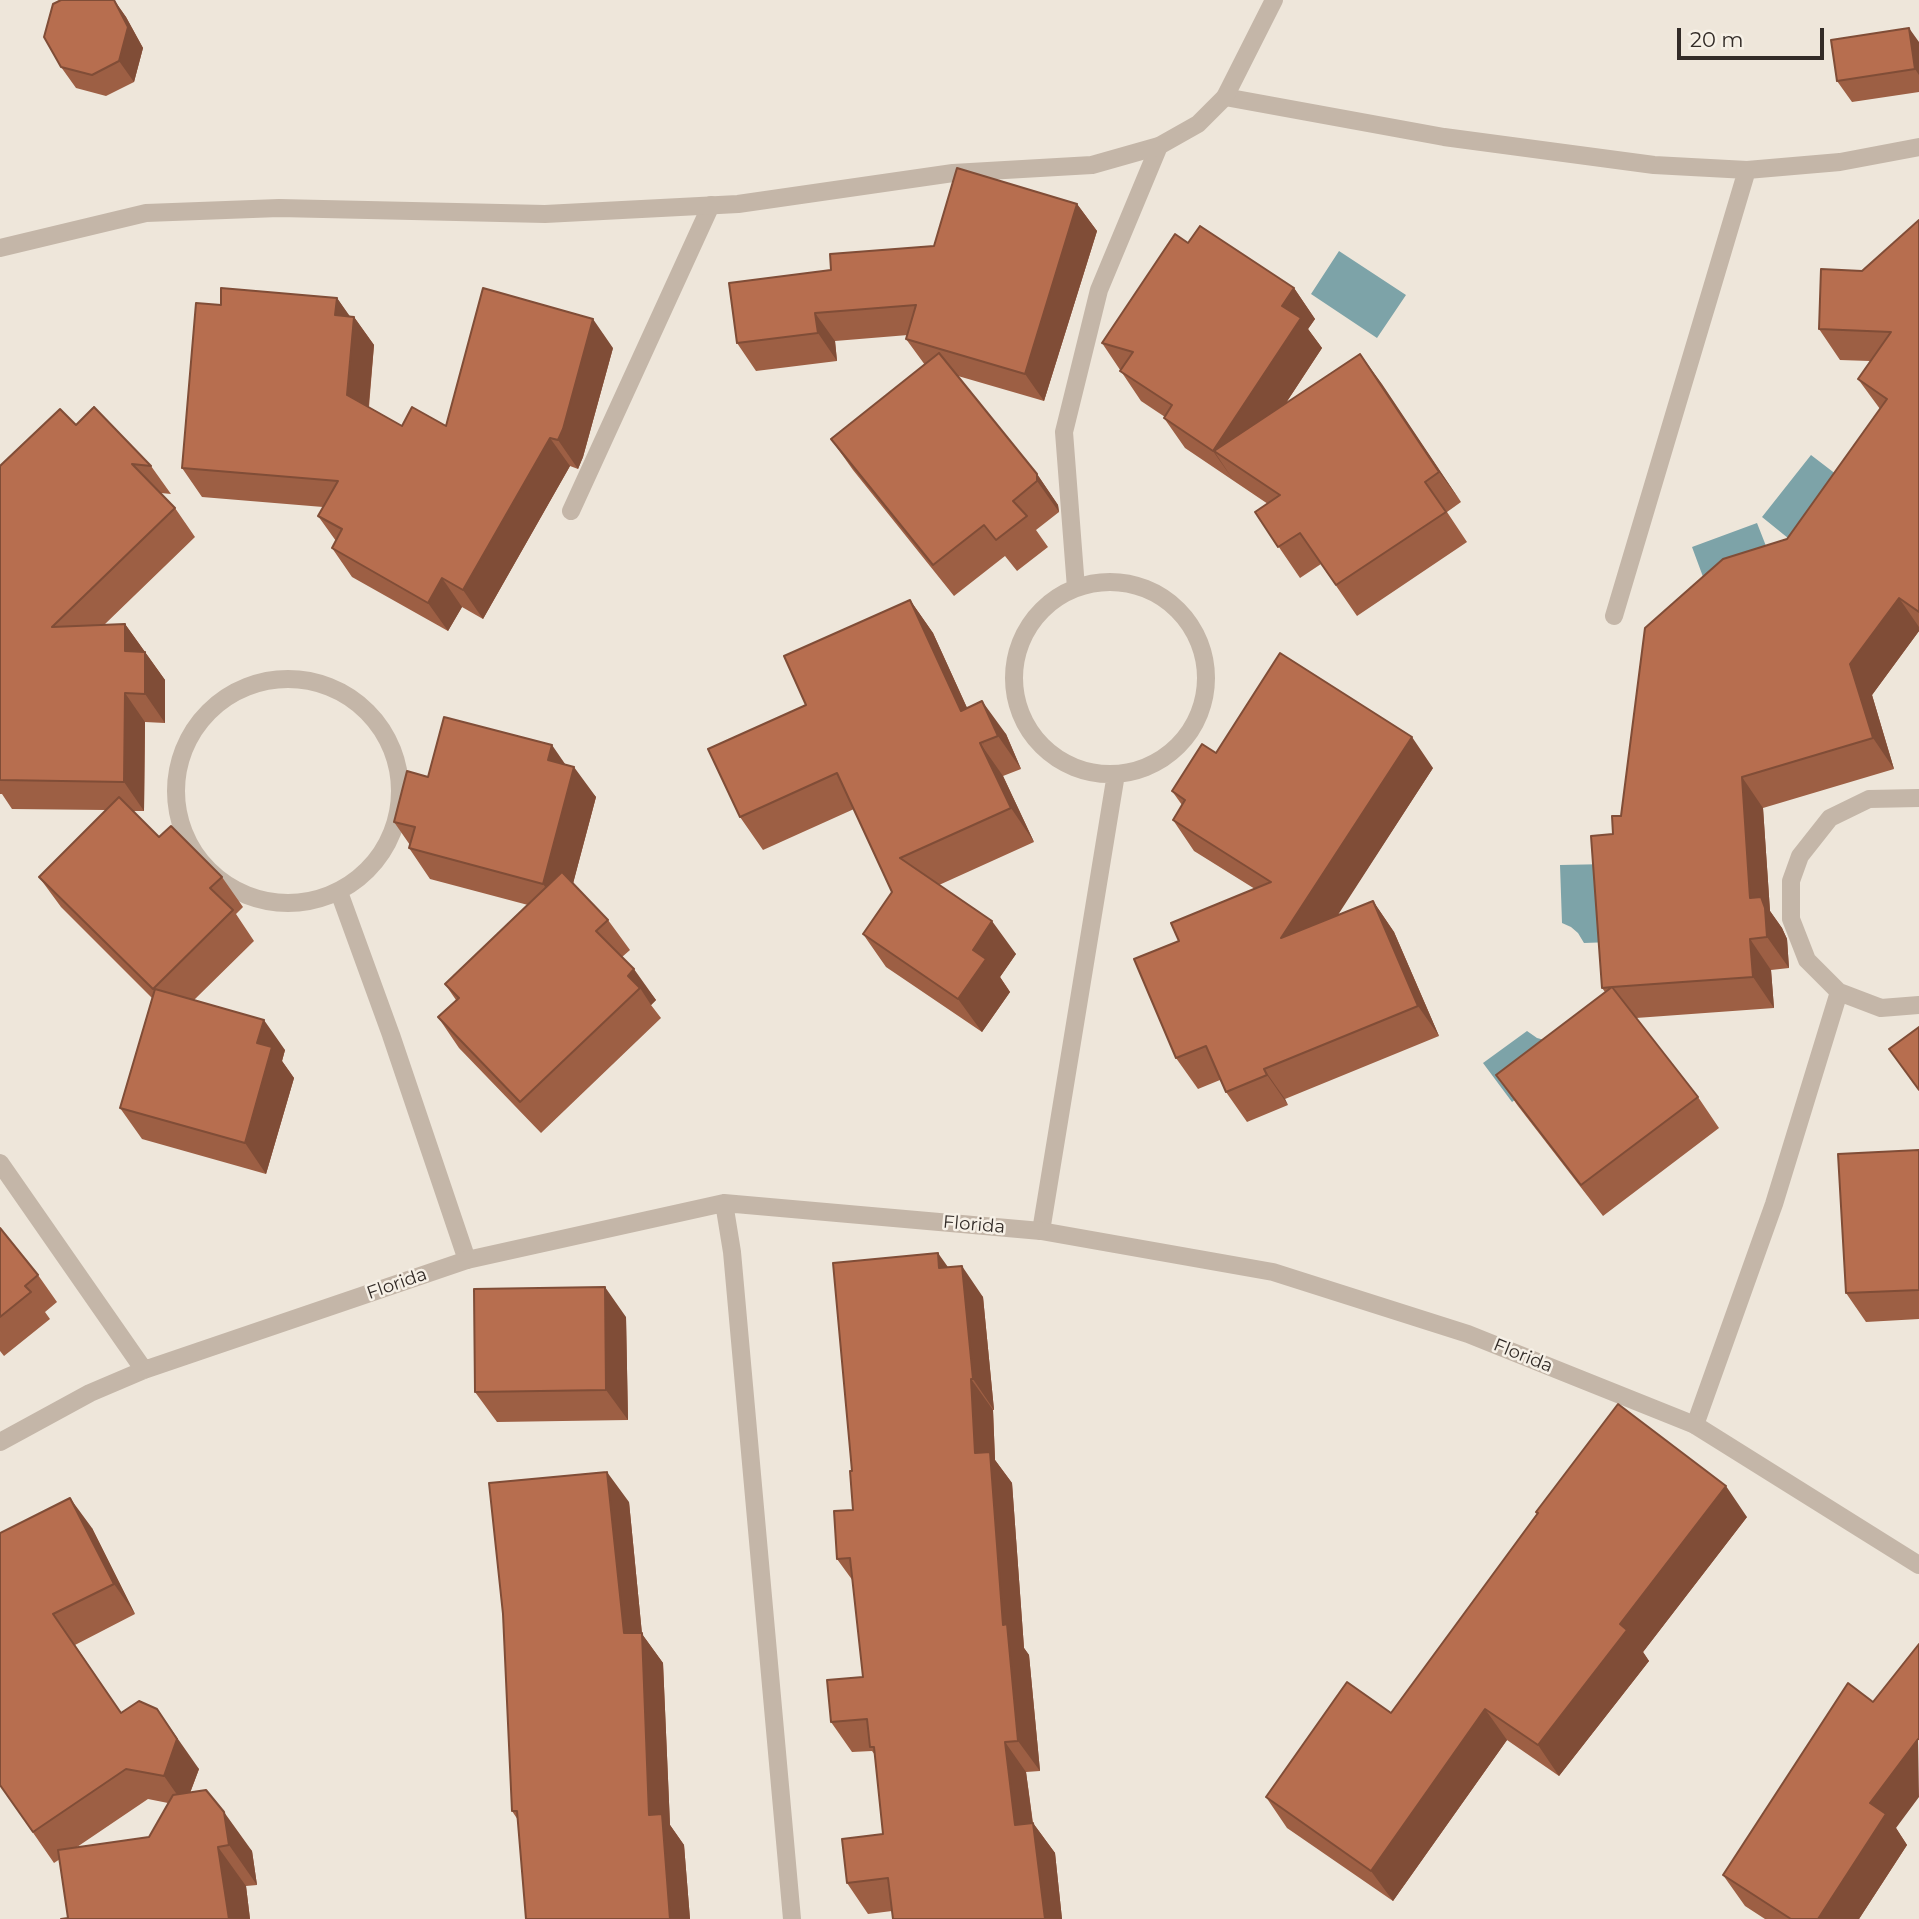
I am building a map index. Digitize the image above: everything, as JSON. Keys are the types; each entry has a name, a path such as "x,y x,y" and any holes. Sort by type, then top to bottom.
{"street":[{"path":"0,247 146,213 279,208 545,214 738,204 953,173 1092,165 1159,146 1198,124 1224,97 1274,0"},
{"path":"1224,97 1444,137 1654,165 1747,170 1840,162 1919,147"},
{"path":"1076,588 1064,432 1098,290 1159,146"},
{"path":"1614,616 1747,170"},
{"path":"571,510 711,205"},
{"path":"1099,583 1123,583 1145,589 1170,603 1190,625 1202,650 1206,679 1202,708 1189,733 1169,754 1144,768 1116,774 1088,771 1062,761 1040,744 1024,722 1014,695 1013,667 1021,640 1035,617 1056,598 1076,588 1099,583"},
{"path":"285,679 324,684 359,703 385,732 402,783 398,822 382,857 340,892 283,905 244,896 211,874 183,833 175,795 181,757 198,723 227,697 263,681 285,679"},
{"path":"1041,1231 1116,774"},
{"path":"1919,798 1869,799 1830,818 1800,856 1791,881 1791,919 1807,960 1839,992 1881,1008 1919,1005"},
{"path":"340,892 467,1260"},
{"path":"1695,1425 1774,1204 1839,992"},
{"path":"0,1163 144,1370"},
{"path":"724,1203 732,1252 792,1919"},
{"name":"Florida","path":"0,1443 90,1394 144,1370 467,1260 724,1203 1041,1231 1273,1272 1468,1334 1695,1425 1919,1565"}],"water":[{"path":"1339,251 1406,295 1377,338 1311,294"},
{"path":"1811,455 1854,488 1804,551 1762,517"},
{"path":"1757,523 1775,569 1709,593 1692,547"},
{"path":"1609,864 1612,942 1584,943 1578,933 1562,923 1560,865"},
{"path":"1527,1031 1575,1055 1512,1102 1483,1063"}],"building":[{"path":"61,0 114,0 128,27 119,61 92,75 61,67 44,37 53,4"},
{"path":"1909,28 1915,69 1837,81 1831,40"},
{"path":"957,168 1077,204 1025,374 906,339 916,305 815,313 818,333 737,343 729,283 831,270 830,254 934,246"},
{"path":"1919,220 1919,612 1899,598 1850,664 1873,738 1742,777 1750,898 1761,897 1765,908 1767,937 1750,939 1753,977 1602,988 1591,836 1613,834 1612,816 1621,816 1645,628 1723,559 1787,539 1887,399 1858,379 1891,332 1819,329 1821,269 1862,271"},
{"path":"1200,226 1294,288 1282,306 1301,318 1213,451 1164,418 1172,405 1120,371 1133,352 1102,343 1175,234 1188,243"},
{"path":"221,288 337,298 335,315 354,317 347,395 402,426 412,407 446,426 483,288 593,319 558,440 550,438 463,590 442,578 428,603 332,548 342,529 318,516 338,481 182,468 196,303 221,305"},
{"path":"939,353 1037,474 1037,481 1013,501 1027,516 996,540 984,525 933,565 831,439"},
{"path":"1360,354 1439,472 1425,482 1446,512 1336,585 1300,533 1278,547 1255,512 1280,495 1214,451"},
{"path":"94,407 151,466 132,464 175,508 52,627 125,624 125,651 145,652 145,694 125,693 124,782 0,780 0,466 60,409 76,425"},
{"path":"910,600 961,711 982,701 998,736 980,743 1011,808 900,858 992,921 973,950 986,959 958,999 863,934 892,892 837,773 740,817 708,749 806,705 784,656"},
{"path":"1280,653 1412,737 1281,938 1373,901 1418,1006 1264,1069 1267,1075 1226,1092 1206,1046 1176,1058 1134,959 1179,941 1171,923 1271,882 1173,820 1185,800 1172,791 1202,744 1216,753"},
{"path":"444,717 552,745 548,760 574,767 543,884 409,848 415,827 394,822 407,771 428,777"},
{"path":"119,797 159,837 171,826 222,877 210,888 233,910 153,989 39,877"},
{"path":"562,872 608,920 596,931 634,969 628,976 640,988 520,1102 438,1017 459,998 445,984"},
{"path":"1612,987 1698,1097 1581,1185 1496,1075"},
{"path":"155,989 264,1020 257,1043 272,1047 245,1143 120,1108"},
{"path":"1919,1027 1919,1090 1889,1049"},
{"path":"1919,1150 1919,1290 1846,1293 1838,1154"},
{"path":"0,1228 38,1275 25,1286 31,1292 0,1317"},
{"path":"938,1253 939,1268 962,1266 973,1379 975,1453 990,1452 1003,1625 1007,1624 1018,1741 1005,1742 1015,1825 1033,1823 1045,1919 893,1919 888,1878 847,1883 842,1839 883,1834 874,1747 870,1747 867,1719 831,1722 827,1680 863,1677 850,1558 837,1559 834,1511 853,1510 852,1471 833,1263"},
{"path":"605,1287 606,1390 475,1392 474,1289"},
{"path":"1618,1404 1726,1486 1620,1624 1627,1630 1538,1745 1485,1709 1371,1871 1266,1797 1347,1682 1391,1713 1538,1513 1536,1512"},
{"path":"607,1472 624,1633 642,1633 649,1815 662,1814 670,1919 526,1919 517,1811 512,1811 503,1614 489,1483"},
{"path":"70,1498 114,1584 53,1614 121,1713 139,1701 157,1709 177,1739 164,1776 126,1769 33,1832 0,1785 0,1533"},
{"path":"1919,1644 1919,1739 1870,1803 1886,1814 1818,1919 1791,1919 1723,1875 1848,1683 1873,1702"},
{"path":"206,1790 224,1812 229,1845 218,1847 229,1919 61,1919 68,1918 58,1850 149,1837 173,1795"}]}
